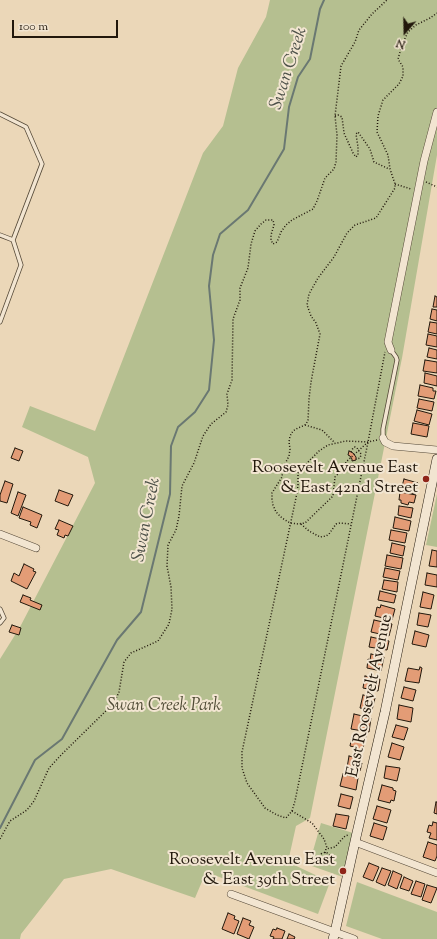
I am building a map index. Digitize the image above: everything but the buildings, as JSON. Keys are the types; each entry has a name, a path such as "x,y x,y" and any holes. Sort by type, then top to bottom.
{"street":[{"path":"392,350 388,345 388,342 418,192 437,112"},
{"path":"383,438 385,442 392,446 437,450"},
{"name":"East Roosevelt Avenue","path":"334,936 385,712 437,459"},
{"path":"0,534 36,548"},
{"path":"355,839 437,874"},
{"path":"231,894 334,936 354,939"}],"lane":[{"path":"0,114 26,127 42,164 13,240 21,265 0,322"},
{"path":"0,235 13,240"},
{"path":"383,438 383,429 397,360 392,350"},
{"path":"0,609 4,618 0,623"}],"path":[{"path":"0,839 10,821 27,810 34,801 49,768 114,703 119,692 124,662 131,652 158,641 169,624 172,609 171,587 167,566 168,545 176,530 180,516 182,486 194,463 203,436 211,424 226,412 228,405 227,394 232,380 233,319 240,300 240,288 248,268 251,244 255,231 266,220 273,220 274,225 271,240 273,244 277,242 286,225 292,220 313,209 325,178 334,169 336,162 337,135 335,116 341,66 355,42 359,30 372,14 387,0"},
{"path":"368,442 346,462 344,468 335,477 333,496 331,499 314,513 305,523 290,523 276,512 273,505 272,493 282,477 283,468 289,456 290,436 293,431 305,425 308,421 311,382 320,334 307,305 309,294 318,278 334,257 347,233 355,225 376,218 394,188 395,184 390,169 388,155 377,132 378,116 383,100 399,84 404,76 403,67 398,59 408,32 416,25 437,13"},
{"path":"335,116 338,115 342,117 344,132 356,157 358,155 356,134 358,132 370,149 374,162 390,169"},
{"path":"421,180 437,187"},
{"path":"395,184 418,192"},
{"path":"383,438 368,442 346,441 328,445 319,451 300,469 298,473 297,493 242,752 242,768 247,783 265,808 286,818 292,811 297,793 368,442 385,351 388,342"},
{"path":"305,425 322,430 335,443"},
{"path":"351,452 354,447 359,450 361,455 360,458 356,459"},
{"path":"300,524 320,537 329,534 336,524 351,524"},
{"path":"292,811 312,823 324,839 327,848"},
{"path":"324,853 329,854 330,858 328,863 325,864 320,861 319,858 327,848 337,846 346,835 355,839"}],"green space":[{"name":"Swan Creek Park","path":"270,0 437,0 437,155 402,358 310,818 296,826 288,862 330,882 318,914 206,872 195,898 111,869 64,879 21,934 20,939 0,939 0,659 20,627 95,483 88,457 22,427 30,406 95,431 203,153 223,126 238,68 266,17"},
{"path":"437,494 437,547 426,545"},
{"path":"321,823 353,833 343,877 309,865"},
{"path":"357,882 437,912 437,939 382,939 346,926"}],"waterway":[{"name":"Swan Creek","path":"0,828 35,760 62,739 117,640 141,612 170,494 171,446 178,427 195,412 209,390 214,340 209,286 213,255 220,234 248,210 284,149 289,107 298,77 310,59 320,9 324,0"}],"place":[{"name":"Roosevelt Avenue East & East 42nd Street","path":"426,479"},
{"name":"Roosevelt Avenue East & East 39th Street","path":"343,871"}]}
